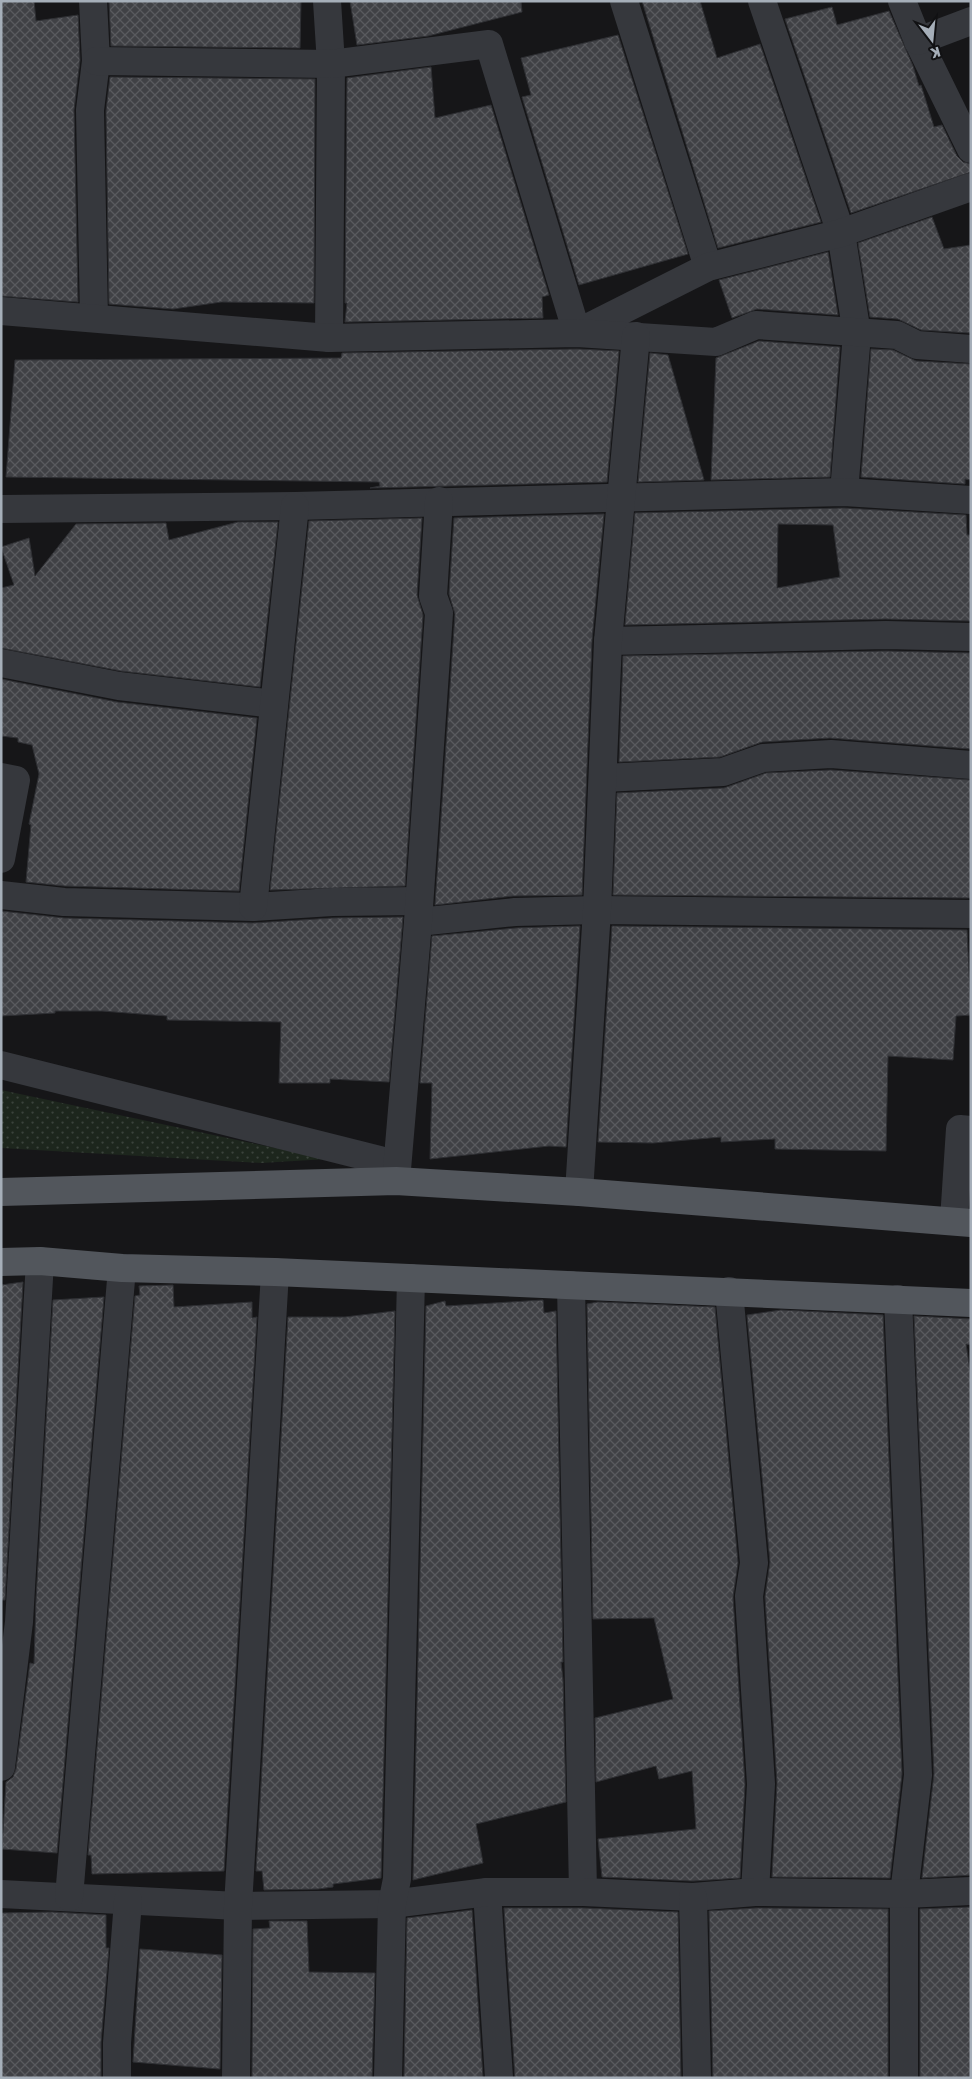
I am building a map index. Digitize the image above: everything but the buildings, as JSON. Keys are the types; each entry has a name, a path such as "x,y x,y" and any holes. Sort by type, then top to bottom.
{"main road":[{"path":"1,1192 394,1181 579,1192 962,1222"},
{"path":"1,1262 40,1262 122,1268 275,1272 729,1291 971,1303"}],"street":[{"path":"93,1 96,61 90,110 94,318"},
{"path":"327,1 331,64 329,338"},
{"path":"624,1 708,267"},
{"path":"762,1 841,233 857,334 844,492"},
{"path":"902,1 918,41 971,149"},
{"path":"918,41 971,21"},
{"path":"96,61 331,64 489,44 577,333"},
{"path":"577,333 708,267 841,233 971,187"},
{"path":"1,311 329,338 577,333 716,342 756,325 857,334 897,335 918,345 971,349"},
{"path":"579,1192 604,778 608,641 636,336"},
{"path":"1,509 295,506 844,492 971,500"},
{"path":"394,1181 418,911 439,613 433,596 439,501"},
{"path":"253,907 295,506"},
{"path":"608,641 971,636"},
{"path":"1,663 118,686 274,704"},
{"path":"604,778 723,772 763,758 831,754 971,765"},
{"path":"1,777 16,780 1,859"},
{"path":"1,895 64,902 253,907 332,902 418,911 515,912 597,910 971,914"},
{"path":"1,1065 380,1160 394,1181"},
{"path":"962,1222 960,1129 971,1130"},
{"path":"1,1768 18,1622 40,1262"},
{"path":"69,1897 122,1268"},
{"path":"236,2078 238,1906 275,1272"},
{"path":"388,2078 392,1904 397,1879 411,1278"},
{"path":"571,1285 583,1892"},
{"path":"729,1291 754,1563 749,1596 760,1784 755,1892"},
{"path":"898,1299 918,1775 904,1894 904,2078"},
{"path":"1,1894 238,1906 392,1904 487,1892 583,1892 693,1896 755,1892 904,1894 971,1891"},
{"path":"487,1892 499,2078"},
{"path":"693,1896 697,2078"},
{"path":"118,2078 117,2043 128,1901"}],"shaded area":[{"path":"1,1090 327,1159 261,1163 1,1148"}]}
